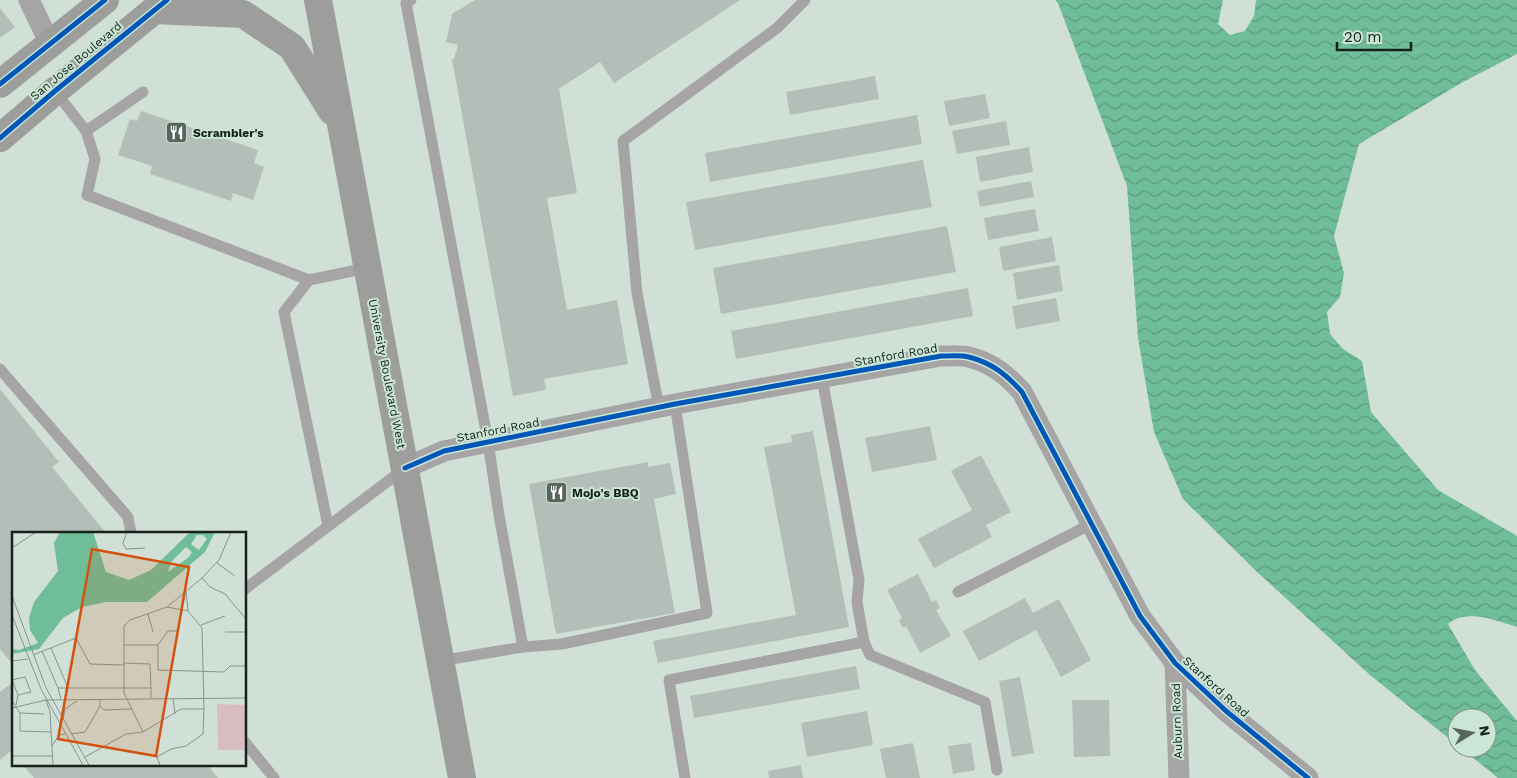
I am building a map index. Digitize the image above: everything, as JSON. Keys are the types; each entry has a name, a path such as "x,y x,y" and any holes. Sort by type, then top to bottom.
{"main road":[{"path":"0,84 104,0"},
{"name":"University Boulevard West","path":"318,0 462,778"},
{"path":"160,5 243,14 292,47 340,123"},
{"name":"San Jose Boulevard","path":"0,138 160,5"}],"street":[{"path":"29,0 50,44"},
{"name":"Stanford Road","path":"405,468 444,451 667,406 941,356 968,357 991,365 1007,375 1022,392 1140,616 1174,663 1226,712 1308,778"},
{"name":"Auburn Road","path":"1174,663 1179,778"}],"lane":[{"path":"440,661 523,647 562,644 707,613 667,406 637,293 623,141 776,28 805,0"},
{"path":"408,1 523,647"},
{"path":"55,91 86,131 95,159 87,195 309,280 367,268"},
{"path":"86,131 143,92"},
{"path":"309,280 284,312 328,526"},
{"path":"0,369 128,517 130,532"},
{"path":"822,378 858,580 856,602 864,642 870,655 985,702 998,770"},
{"path":"246,588 405,468"},
{"path":"958,592 1091,524"},
{"path":"685,778 669,680 864,642"},
{"path":"246,743 274,778"}],"water":[{"path":"1055,0 1223,0 1218,24 1230,35 1245,31 1254,16 1256,0 1517,0 1517,54 1463,82 1359,144 1334,236 1344,273 1340,297 1327,312 1330,334 1343,349 1362,361 1371,412 1438,490 1517,536 1517,627 1491,619 1472,616 1455,619 1448,624 1475,670 1517,721 1517,778 1498,778 1473,758 1497,758 1497,708 1447,708 1447,737 1370,675 1256,571 1183,499 1154,432 1138,338 1127,186 1058,3"}],"building":[{"path":"475,0 740,0 614,83 600,62 559,89 577,193 547,198 567,310 617,300 628,364 544,379 546,390 513,396 452,59 454,59 458,45 446,42 452,14"},
{"path":"0,8 15,27 0,38"},
{"path":"875,76 879,99 790,115 786,92"},
{"path":"985,94 990,118 949,126 944,101"},
{"path":"141,111 258,150 254,163 264,167 253,200 233,193 231,201 150,174 152,166 118,155 130,119 137,121"},
{"path":"917,115 922,144 710,182 705,153"},
{"path":"1006,121 1010,145 957,154 952,131"},
{"path":"1029,147 1033,172 980,182 976,157"},
{"path":"923,160 932,207 695,250 686,202"},
{"path":"1031,181 1034,197 980,207 977,191"},
{"path":"1035,209 1039,231 988,240 984,218"},
{"path":"947,226 956,272 721,314 713,268"},
{"path":"1052,237 1056,261 1003,271 999,247"},
{"path":"1059,265 1063,291 1017,300 1013,273"},
{"path":"968,288 973,316 736,359 731,331"},
{"path":"1056,298 1060,321 1016,329 1012,306"},
{"path":"0,389 59,462 52,467 105,532 12,532 12,664 0,649"},
{"path":"930,426 937,460 872,472 865,438"},
{"path":"813,431 849,627 658,663 653,641 796,615 764,447 792,442 791,435"},
{"path":"981,455 1011,512 986,525 992,537 934,568 918,539 972,510 951,471"},
{"path":"648,462 648,467 670,463 676,494 654,499 675,613 556,634 529,484"},
{"path":"918,574 932,602 936,600 940,608 936,610 951,636 920,653 906,626 903,628 899,620 902,618 887,590"},
{"path":"1025,598 1033,613 1059,599 1091,660 1061,677 1036,630 979,661 963,631"},
{"path":"856,666 860,689 694,718 690,696"},
{"path":"1020,677 1034,753 1012,757 999,681"},
{"path":"12,683 12,752 0,760 0,692"},
{"path":"1072,700 1109,700 1110,756 1074,757"},
{"path":"867,711 873,745 807,757 801,723"},
{"path":"913,743 920,778 886,778 880,749"},
{"path":"971,743 975,770 953,774 948,746"},
{"path":"801,765 803,778 769,778 768,771"},
{"path":"24,766 209,766 218,778 34,778"}],"cycle path":[{"path":"0,84 105,0"},
{"path":"0,138 167,0"},
{"path":"405,468 444,451 675,404 941,356 969,357 999,370 1022,392 1140,616 1175,663 1226,711 1308,778"}],"place":[{"name":"Scrambler's","path":"177,133"},
{"name":"Mojo's BBQ","path":"556,493"}]}
